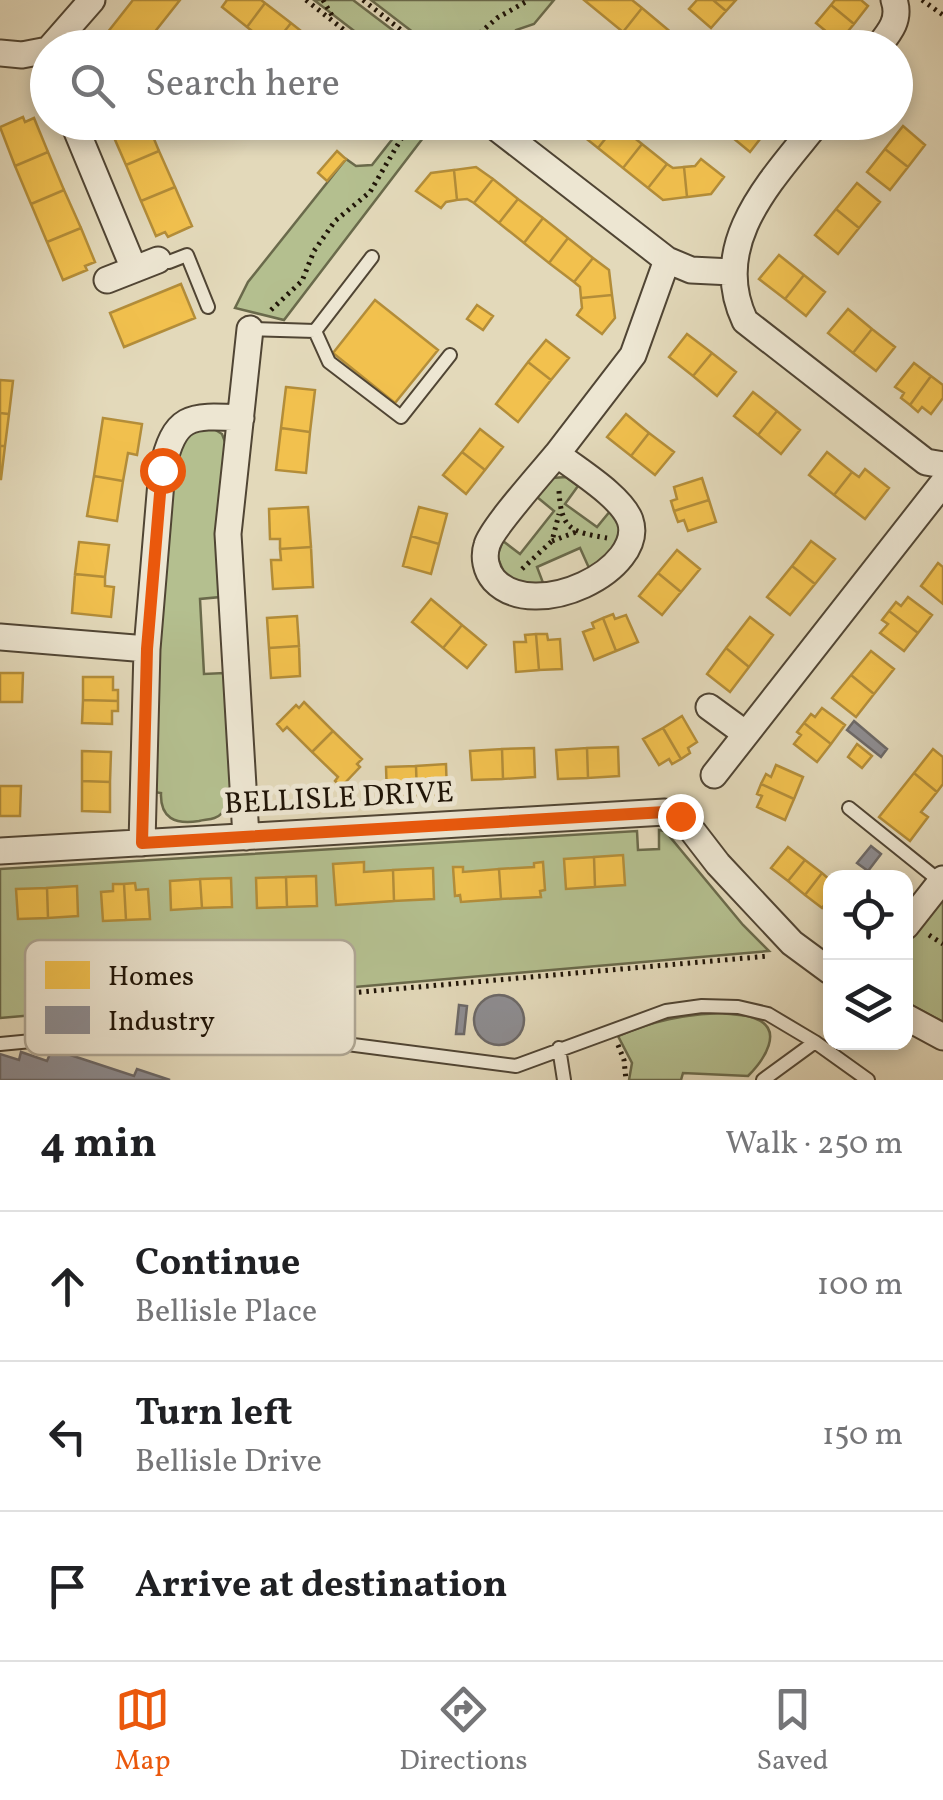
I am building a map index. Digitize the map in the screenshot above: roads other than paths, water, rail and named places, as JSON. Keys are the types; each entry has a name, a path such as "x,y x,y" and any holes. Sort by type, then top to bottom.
{"street":[{"path":"67,30 92,0"},
{"path":"892,30 897,8 894,0"},
{"path":"0,53 30,53"},
{"path":"82,140 146,264 107,280"},
{"path":"513,140 667,260 692,270 732,272"},
{"path":"804,140 755,202 732,272 734,299 744,322 926,462 943,465"},
{"path":"557,454 622,506 632,524 630,542 620,561 604,574 546,598 522,598 491,578 485,562 487,542 633,356 667,260"},
{"path":"246,837 228,534 250,329"},
{"path":"142,843 147,649 162,470 168,442 180,426 196,416 241,418"},
{"path":"714,775 943,483"},
{"path":"0,637 147,649"},
{"path":"710,707 746,734"},
{"name":"BELLISLE DRIVE","path":"0,852 665,812 680,816 718,864 792,943 823,967"},
{"path":"913,917 942,880"},
{"path":"913,1020 943,1037"}],"lane":[{"path":"146,264 187,255 208,307"},
{"path":"315,330 372,257"},
{"path":"250,329 315,330"},
{"path":"315,330 329,362 401,417 450,354"},
{"path":"849,808 942,880"},
{"path":"355,1046 516,1066 666,1010 738,1007 768,1014 868,1080"},
{"path":"0,1044 25,1042"},
{"path":"763,1080 815,1042"},
{"path":"559,1048 564,1080"}]}
